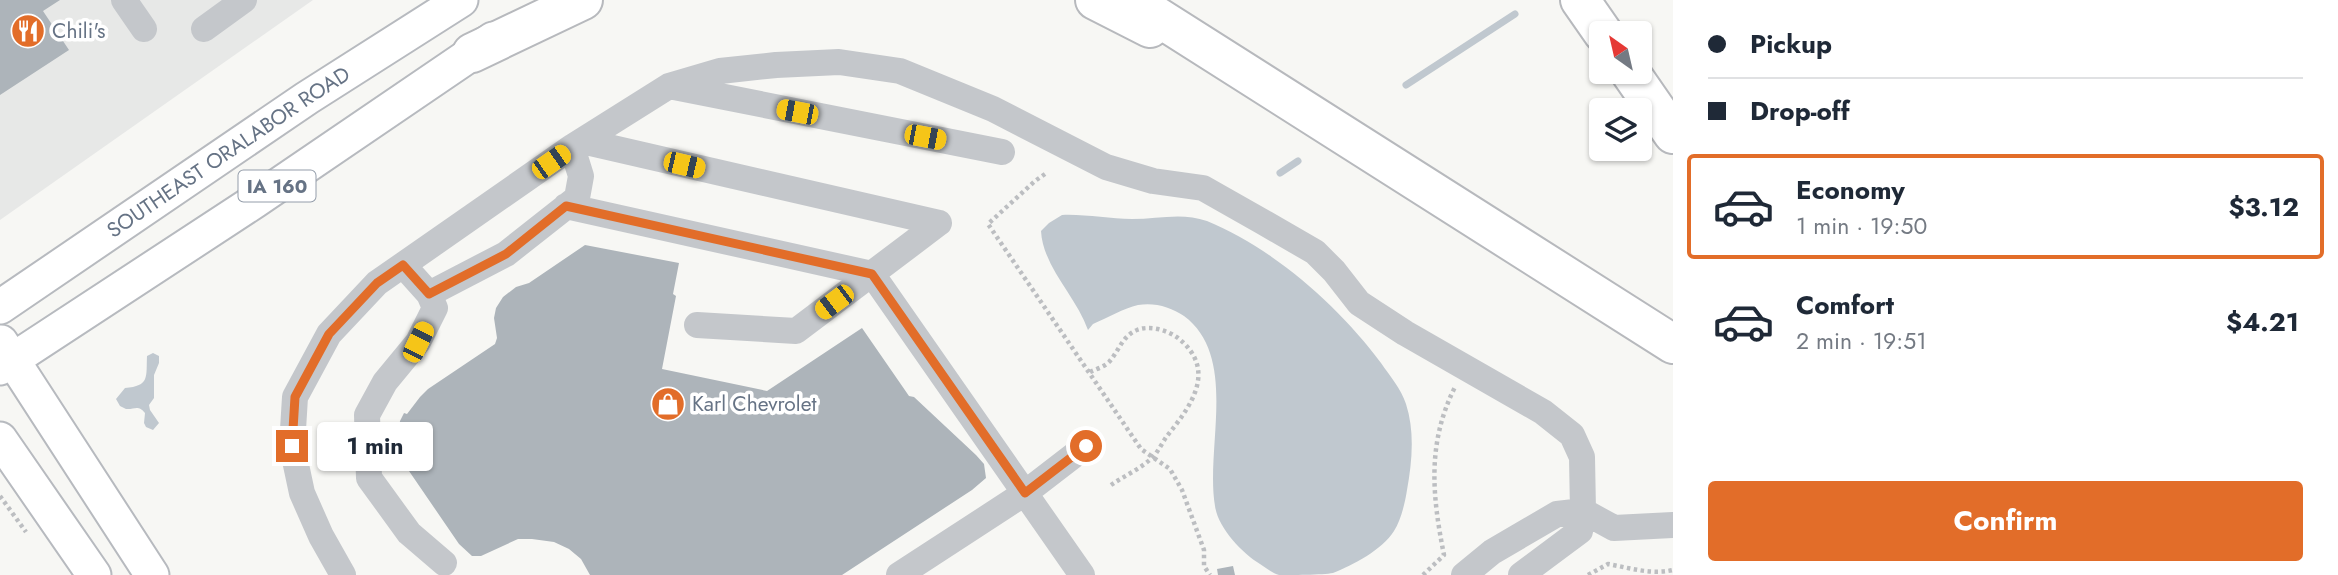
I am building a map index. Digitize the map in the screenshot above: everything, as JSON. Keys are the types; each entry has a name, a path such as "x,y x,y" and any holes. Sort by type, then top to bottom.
{"highway":[{"path":"472,53 583,0"},
{"path":"1095,0 1284,97"},
{"path":"1131,0 1673,344"},
{"path":"1580,0 1595,21"},
{"path":"1638,84 1673,134"}],"main road":[{"name":"SOUTHEAST ORALABOR ROAD","path":"0,307 307,98 460,0"},
{"name":"IA 160","path":"4,356 255,201 551,0"},
{"path":"4,356 152,575"},
{"path":"0,439 94,575"}],"lane":[{"path":"124,0 144,29"},
{"path":"204,29 244,0"},
{"path":"343,575 321,536 302,493 292,446 295,397 329,334 377,283 577,144 669,86 719,71 839,62 901,71 993,109 1106,167 1153,181 1203,188 1315,252 1359,303 1405,333 1543,412 1572,435 1582,457 1583,511 1580,531 1521,575"},
{"path":"669,86 1002,152"},
{"path":"429,294 506,254 577,198 581,176 577,144"},
{"path":"577,144 939,223 796,331 697,324"},
{"path":"566,206 872,274 1082,575"},
{"path":"403,265 429,294 435,308 418,342 385,382 367,415 369,478 409,533 442,571"},
{"path":"899,575 1025,493 1086,446"},
{"path":"1464,575 1492,552 1557,514 1583,511 1614,528 1673,524"}],"path":[{"path":"1045,174 988,224 1141,449 1170,469 1182,490 1204,550 1204,566 1210,575"},
{"path":"1090,372 1109,362 1125,339 1136,330 1149,327 1164,330 1187,347 1195,360 1199,375 1190,406 1153,457 1111,485"},
{"path":"1423,575 1444,555 1433,487 1434,457 1437,432 1447,403 1465,367"},
{"path":"1588,575 1608,564 1644,573 1665,573 1673,570"}],"shaded area":[{"path":"0,0 313,0 0,220"},
{"path":"1062,215 1132,219 1179,216 1198,218 1256,247 1325,300 1381,363 1406,404 1412,436 1409,479 1401,517 1389,538 1358,561 1333,573 1322,574 1279,575 1239,547 1221,523 1215,506 1215,379 1211,355 1201,334 1179,313 1150,304 1121,311 1093,324 1088,330 1043,244 1041,231"},
{"path":"153,353 159,356 159,363 154,375 154,398 149,405 159,423 153,430 144,423 143,410 126,409 120,406 116,399 125,388 143,383 147,356"}],"building":[{"name":"Chili's","path":"0,0 60,0 43,11 69,50 0,95"},
{"name":"Karl Chevrolet","path":"585,245 679,263 673,294 676,296 662,369 767,391 862,328 909,396 914,397 984,464 986,478 972,490 842,575 590,575 581,559 569,549 554,542 532,539 518,539 481,556 472,556 459,544 409,471 403,444 397,444 400,421 404,413 407,414 428,389 495,344 497,338 494,318 496,308 503,297 516,287 529,283"},
{"path":"1233,566 1235,575 1218,575 1217,569"}],"waterway":[{"path":"1406,85 1515,14"},
{"path":"1280,173 1298,161"}],"place":[{"name":"Chili's","path":"28,31"},
{"name":"Karl Chevrolet","path":"668,404"}],"route":[{"path":"292,446 295,397 329,334 377,283 403,265 429,294 506,254 566,206 872,274 1025,493 1086,446"}]}
